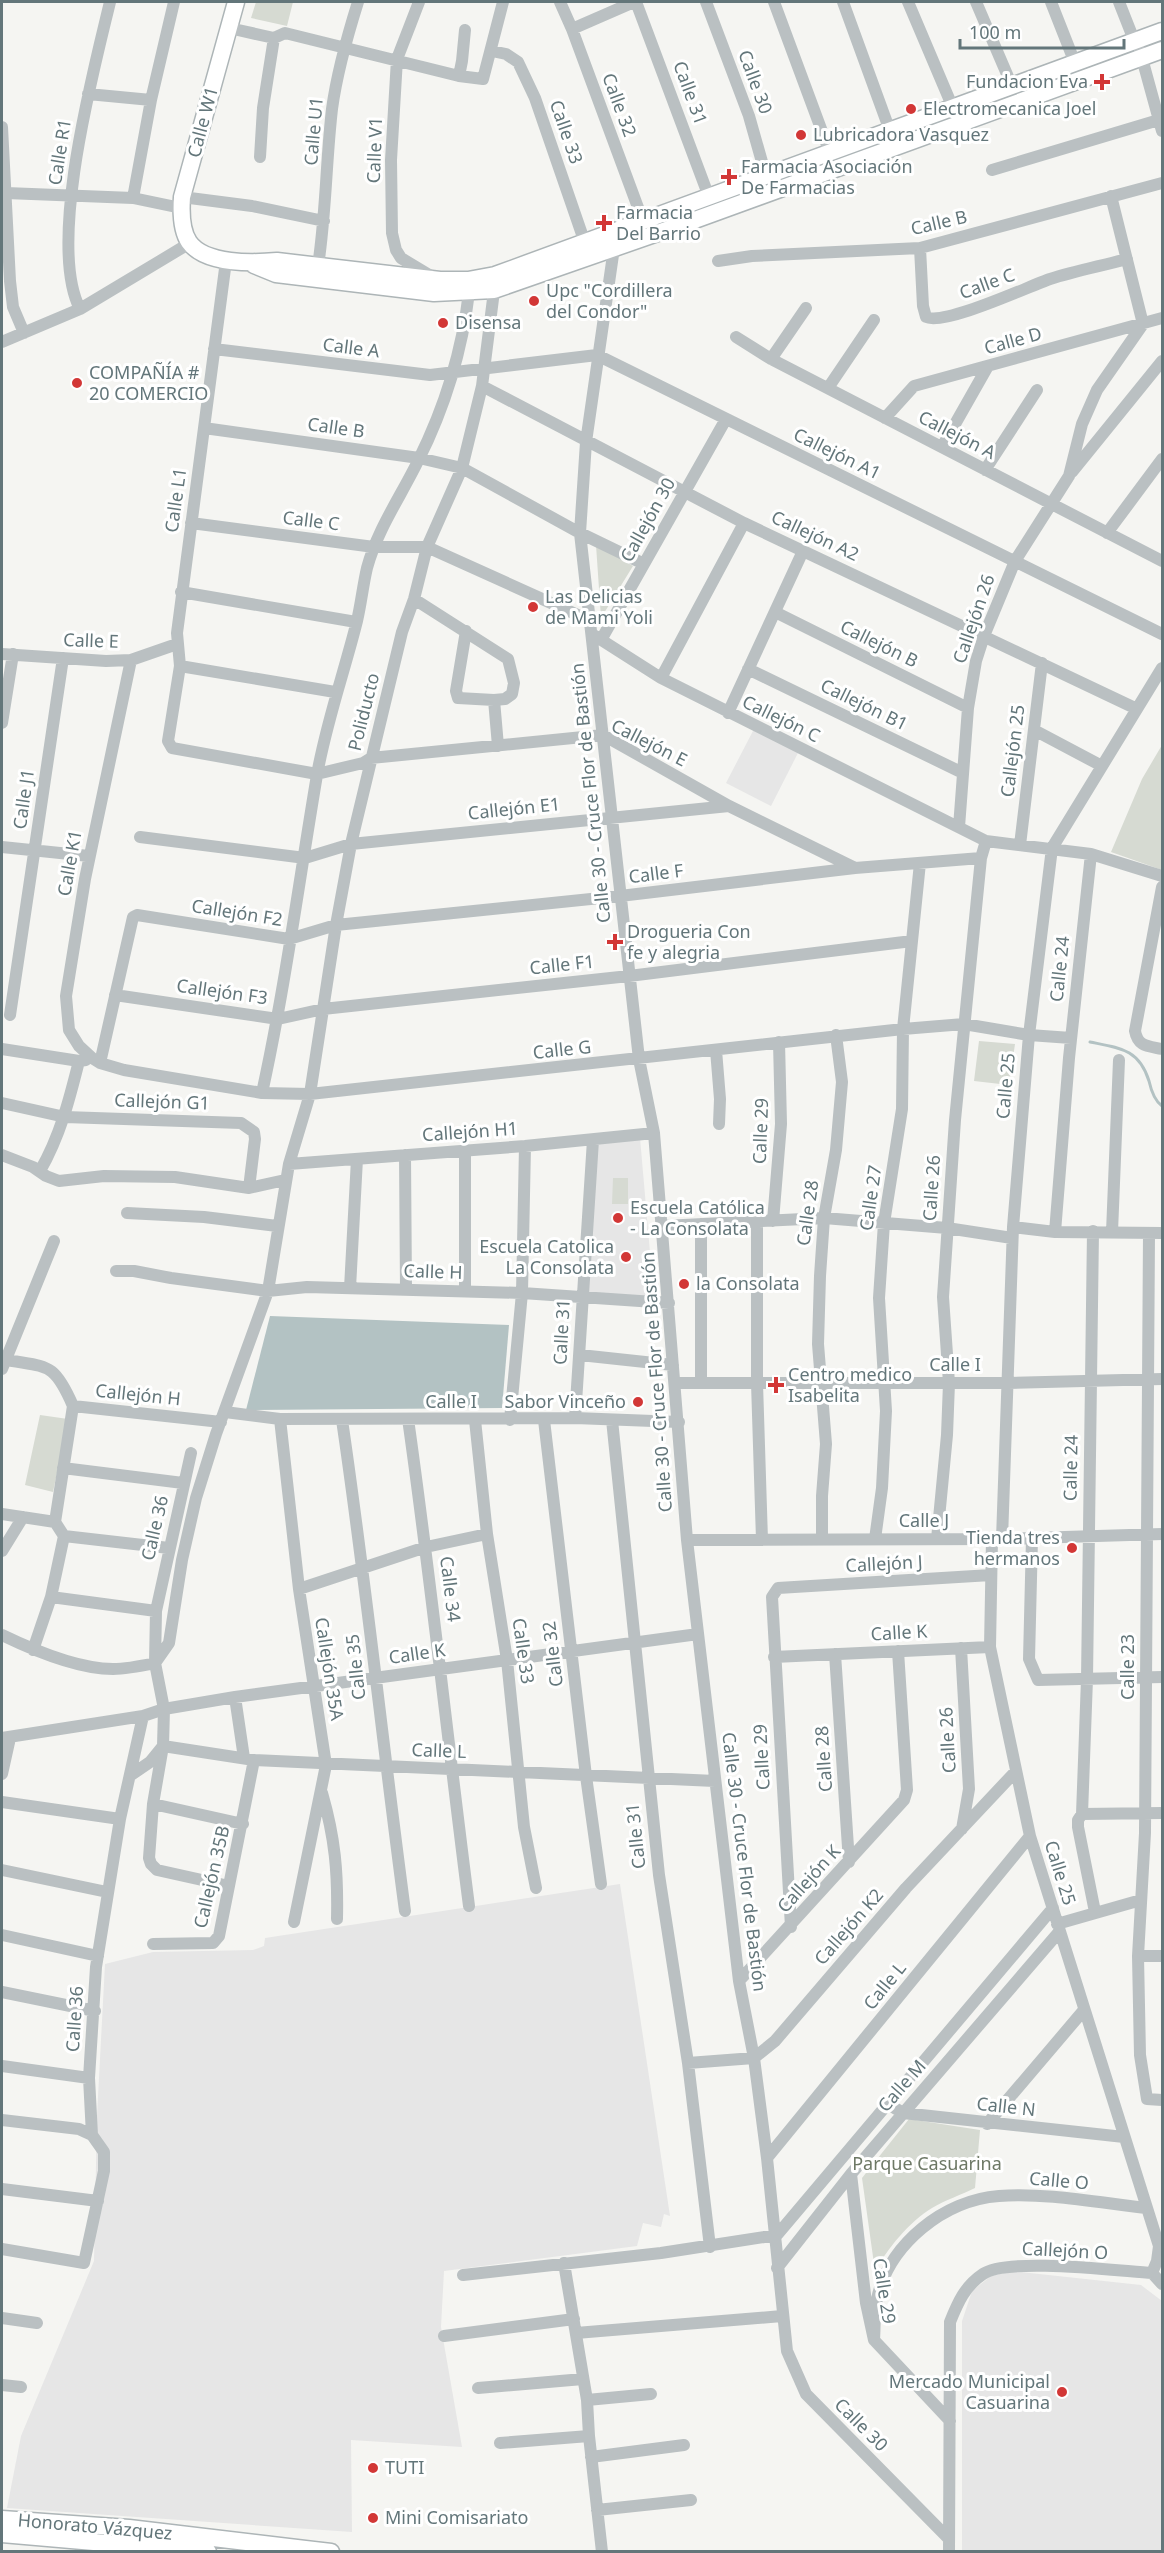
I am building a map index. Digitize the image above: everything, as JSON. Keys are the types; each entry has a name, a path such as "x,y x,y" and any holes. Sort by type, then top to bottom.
{"street":[{"name":"Calle R1","path":"80,309 70,283 68,257 72,195 88,94 110,2"},
{"path":"133,198 151,100 174,2"},
{"name":"Calle W1","path":"190,243 183,227 182,202 236,2"},
{"name":"Calle U1","path":"318,266 324,222 332,109 343,48 358,2"},
{"name":"Calle V1","path":"419,2 397,59 391,160 392,232 396,250 401,258 422,272 440,280"},
{"path":"229,28 274,38 285,33 459,76 483,79 492,51 502,2"},
{"name":"Calle 32","path":"560,2 572,28 643,221"},
{"path":"572,28 635,2"},
{"name":"Calle 31","path":"635,2 709,197"},
{"name":"Calle 30","path":"706,2 749,116 766,176"},
{"path":"774,2 830,153"},
{"path":"843,2 890,131"},
{"path":"908,2 953,108"},
{"path":"976,2 1012,86"},
{"path":"1051,2 1075,63"},
{"path":"992,170 1162,123 1143,57 1119,2"},
{"path":"459,76 465,30"},
{"path":"2,342 80,309 190,243 206,255 226,261 251,264 277,261 440,280 495,283 616,231 1107,52 1133,38 1162,31"},
{"path":"260,157 262,108 274,38"},
{"path":"251,264 276,274 434,293 469,292 614,249 1162,50"},
{"name":"Calle 33","path":"492,51 506,54 518,62 536,98 585,243"},
{"path":"1089,76 1098,66 1110,62 1107,52"},
{"path":"88,94 151,100"},
{"path":"2,127 6,193 5,256 14,307 24,333"},
{"path":"760,197 790,179 797,165"},
{"name":"Calle B","path":"718,261 752,256 920,248 1162,183"},
{"path":"6,193 252,206 324,222"},
{"path":"1111,196 1143,324"},
{"path":"691,204 692,221"},
{"name":"Calle 30 - Cruce Flor de Bastión","path":"616,231 586,442 580,533 595,632 611,817 639,1059 654,1133 687,1540 739,1981 754,2058 777,2235 777,2268 782,2316"},
{"name":"Calle C","path":"920,248 923,306 926,316 931,319 961,313 1049,279 1127,259"},
{"name":"Calle L1","path":"226,261 181,592 177,644 180,666 170,745 174,749 317,774"},
{"name":"Poliducto","path":"289,1164 310,1094 351,844 402,632 414,599 428,547 462,468 482,386 495,283"},
{"name":"Poliducto","path":"262,1094 278,1019 317,774 335,692 356,622 367,568 374,547 419,459 455,372 465,328 469,292"},
{"path":"771,359 806,308"},
{"name":"Calle D","path":"885,418 914,386 1162,318"},
{"path":"828,388 874,320"},
{"name":"Callejón 26","path":"1069,476 1087,410 1097,390 1143,324"},
{"name":"Callejón A","path":"736,337 771,359 1162,561"},
{"name":"Calle A","path":"214,349 430,375 484,369"},
{"path":"484,369 597,356"},
{"name":"Callejón A1","path":"597,356 1162,634"},
{"name":"Callejón 26","path":"959,827 968,708 976,661 1015,561 1069,476 1162,362"},
{"path":"942,447 988,366"},
{"name":"Callejón A2","path":"482,386 744,523 1137,709"},
{"path":"986,470 1037,390"},
{"name":"Callejón 30","path":"595,632 644,564 726,419"},
{"name":"Calle B","path":"204,428 419,459 462,468"},
{"path":"1107,533 1162,459"},
{"path":"462,468 580,533 644,564"},
{"name":"Calle C","path":"190,523 374,547 428,547"},
{"path":"661,678 744,523"},
{"name":"Callejón C","path":"428,547 595,632 661,678 959,827"},
{"path":"728,712 802,550"},
{"path":"181,592 356,622"},
{"path":"414,599 466,631 500,652 508,659 514,683 512,694 506,699 462,700 456,694 466,631"},
{"name":"Callejón B","path":"775,612 968,708"},
{"name":"Calle E","path":"7,654 131,660 177,644"},
{"path":"2,723 7,654"},
{"name":"Calle J1","path":"10,1015 63,658"},
{"name":"Calle K1","path":"96,1060 79,1046 69,1029 66,996 89,856 131,660"},
{"name":"Callejón 25","path":"1020,845 1042,663"},
{"path":"180,666 335,692"},
{"name":"Calle 25","path":"1146,2208 1030,1836 990,1647 991,1575 997,1539 1008,1383 1012,1233 1029,1035 1053,848 1162,668"},
{"name":"Callejón B1","path":"748,669 963,773"},
{"path":"494,700 498,746"},
{"path":"1034,730 1102,766"},
{"name":"Callejón E","path":"317,774 371,759 603,735 729,807 855,867"},
{"name":"Callejón E1","path":"305,858 351,844 729,807"},
{"path":"959,827 986,841 1090,854 1162,876"},
{"path":"140,837 305,858"},
{"name":"Calle 26","path":"937,1539 947,1435 949,1383 943,1297 964,1024 981,858 986,841"},
{"path":"2,847 89,856"},
{"name":"Calle 24","path":"1055,1232 1071,1038 1090,854"},
{"name":"Calle F","path":"336,925 620,896 855,867 981,858"},
{"name":"Calle 27","path":"875,1539 882,1488 886,1411 879,1298 884,1223 902,1109 903,1029 920,863"},
{"path":"1162,887 1135,1031 1136,1039 1143,1045 1162,1049"},
{"name":"Callejón F2","path":"115,995 133,917 137,915 289,939 336,925"},
{"name":"Calle F1","path":"323,1009 629,976 912,941"},
{"path":"96,1060 115,995"},
{"name":"Callejón F3","path":"115,995 278,1019 323,1009"},
{"name":"Calle G","path":"2,1049 79,1061 96,1060 124,1070 262,1094 310,1094 639,1059 836,1035 964,1024 1029,1035 1071,1038"},
{"name":"Calle 28","path":"822,1539 822,1496 826,1444 819,1332 824,1218 836,1150 842,1082 836,1035"},
{"name":"Calle 29","path":"773,1221 782,1124 779,1042"},
{"path":"716,1050 720,1099 719,1124"},
{"path":"1112,1232 1119,1060"},
{"path":"40,1171 65,1117 79,1061"},
{"name":"Callejón G1","path":"2,1104 65,1117 241,1123 254,1132 249,1188"},
{"name":"Callejón H1","path":"289,1164 525,1146 654,1133"},
{"name":"Calle 31","path":"574,1419 593,1140"},
{"path":"510,1420 522,1293 525,1146"},
{"path":"465,1150 465,1291"},
{"path":"2,1155 40,1171 52,1179 65,1181 104,1176 175,1177 249,1188 285,1180"},
{"path":"405,1155 406,1290"},
{"path":"350,1288 357,1159"},
{"path":"2,1635 33,1650 94,1667 112,1669 154,1663 169,1643 182,1560 196,1498 268,1292 277,1226 289,1164"},
{"path":"127,1212 174,1214 277,1226"},
{"path":"663,1226 824,1218 1012,1233 1093,1230 1162,1233"},
{"path":"758,1222 757,1383 762,1540"},
{"path":"701,1224 701,1383"},
{"name":"Calle 24","path":"1082,1814 1087,1678 1093,1230"},
{"name":"Calle 23","path":"1149,1234 1145,1813 1138,1956 1140,2055 1147,2099 1162,2100"},
{"path":"3,1363 54,1241"},
{"name":"Calle H","path":"116,1271 134,1271 268,1292 308,1287 465,1291 669,1303"},
{"path":"580,1355 673,1365"},
{"name":"Callejón H","path":"3,1363 46,1368 58,1374 73,1406 223,1417"},
{"name":"Calle I","path":"675,1383 1008,1383 1162,1379"},
{"path":"33,1650 51,1597 64,1536 55,1522 73,1406"},
{"name":"Calle I","path":"223,1417 342,1420 574,1419 679,1422"},
{"name":"Callejón 35A","path":"280,1419 299,1589 326,1765 294,1922"},
{"name":"Calle 34","path":"408,1419 442,1668 469,1906"},
{"name":"Calle 33","path":"475,1419 488,1534 507,1660 525,1827 536,1888"},
{"name":"Calle 32","path":"544,1419 601,1884"},
{"name":"Calle 35","path":"342,1420 364,1568 385,1767 405,1911"},
{"name":"Calle 31","path":"612,1420 659,1875 688,2062 710,2247"},
{"name":"Calle 36","path":"191,1453 168,1548 156,1611 154,1663 164,1709 163,1746 153,1804 148,1858 157,1870 229,1886"},
{"path":"63,1468 183,1483"},
{"path":"2,1514 55,1522"},
{"path":"2,1551 23,1517"},
{"path":"299,1589 426,1547 488,1534"},
{"name":"Calle J","path":"687,1540 997,1539 1162,1534"},
{"path":"64,1536 168,1548"},
{"path":"1032,1538 1029,1659 1038,1680 1162,1677"},
{"name":"Callejón J","path":"778,1588 991,1575"},
{"name":"Calle 29","path":"778,1588 772,1597 774,1657 790,1927"},
{"path":"51,1597 156,1611"},
{"name":"Calle K","path":"143,1716 164,1709 235,1697 698,1634"},
{"name":"Calle K","path":"774,1657 990,1647"},
{"name":"Calle 26","path":"961,1648 969,1789 962,1829"},
{"name":"Callejón K","path":"739,1981 904,1800 907,1790 898,1651"},
{"name":"Calle 28","path":"835,1654 849,1862"},
{"name":"Callejón 35B","path":"153,1944 213,1943 219,1936 243,1824 249,1759 235,1697"},
{"path":"2,1774 5,1738 143,1716"},
{"name":"Calle 36","path":"2,2249 84,2263 104,2170 104,2152 92,2135 88,2078 98,1956 120,1820 143,1716"},
{"path":"131,1775 150,1762 163,1746"},
{"name":"Calle L","path":"163,1746 249,1759 326,1765 715,1781"},
{"name":"Callejón K2","path":"754,2058 775,2041 906,1888 1016,1771"},
{"path":"321,1792 331,1824 338,1871 337,1919"},
{"path":"2,1802 120,1820"},
{"path":"153,1804 243,1824"},
{"path":"1082,1814 1162,1813"},
{"name":"Calle 25","path":"1082,1814 1078,1820 1078,1827 1095,1912"},
{"name":"Calle L","path":"767,2158 1030,1836"},
{"path":"2,1870 107,1892"},
{"path":"1058,1928 1095,1912 1142,1900"},
{"name":"Calle M","path":"777,2235 1053,1908"},
{"name":"Calle M","path":"777,2268 851,2174 1058,1928"},
{"path":"2,1935 98,1956"},
{"path":"1138,1956 1162,1956"},
{"path":"2,1992 95,2011"},
{"path":"987,2124 1084,2010"},
{"path":"688,2062 754,2058"},
{"path":"2,2066 88,2078"},
{"name":"Calle N","path":"888,2104 903,2113 987,2124 1124,2137"},
{"path":"2,2120 78,2129 92,2135"},
{"name":"Calle 29","path":"851,2174 866,2303 874,2340 950,2421"},
{"path":"2,2189 98,2201"},
{"name":"Calle O","path":"874,2340 877,2299 891,2264 910,2240 937,2217 959,2205 997,2196 1022,2195 1146,2208"},
{"path":"1146,2208 1159,2246 1157,2261 1152,2273 1162,2284"},
{"path":"463,2275 710,2247 777,2235"},
{"path":"564,2263 587,2400 602,2552"},
{"name":"Callejón O","path":"949,2545 950,2322 961,2294 985,2272 1015,2265 1152,2273"},
{"path":"576,2333 782,2316"},
{"name":"Calle 30","path":"782,2316 787,2351 806,2394 949,2545"},
{"path":"2,2318 37,2323"},
{"path":"444,2336 574,2319"},
{"path":"478,2388 583,2379"},
{"path":"2,2385 21,2387"},
{"path":"587,2400 651,2394"},
{"path":"500,2443 589,2436"},
{"path":"591,2457 684,2445"},
{"path":"597,2510 691,2500"},
{"name":"Honorato Vázquez","path":"2,2519 62,2537 128,2547 331,2552"},
{"name":"Honorato Vázquez","path":"2,2534 199,2548"}],"shaded area":[{"path":"754,729 799,751 771,806 726,783"},
{"name":"Escuela Católica - La Consolata","path":"640,1138 654,1298 585,1295 594,1141"},
{"path":"270,1316 509,1325 502,1408 246,1410"},
{"path":"620,1884 670,2216 664,2214 661,2227 643,2223 637,2246 444,2271 441,2327 462,2447 351,2440 352,2532 7,2508 21,2436 94,2261 97,2116 105,1964 153,1952 253,1950 264,1946 265,1938"},
{"name":"Mercado Municipal Casuarina","path":"1012,2271 1141,2285 1162,2301 1161,2551 962,2552 962,2321 972,2291 991,2276"}],"green space":[{"path":"256,2 293,2 287,26 251,18"},
{"path":"596,545 633,566 601,618"},
{"path":"1162,745 1162,870 1111,852 1142,779"},
{"path":"979,1041 1015,1044 1009,1085 974,1081"},
{"path":"613,1178 628,1178 628,1204 612,1204"},
{"path":"40,1415 68,1419 53,1492 25,1485"},
{"name":"Parque Casuarina","path":"909,2119 980,2130 975,2188 923,2214 907,2228 886,2253 875,2271 862,2178"}],"waterway":[{"path":"1090,1042 1119,1049 1134,1056 1145,1070 1154,1095 1162,1106"}],"place":[{"name":"Fundacion Eva","path":"1102,82"},
{"name":"Electromecanica Joel","path":"911,109"},
{"name":"Lubricadora Vasquez","path":"801,135"},
{"name":"Farmacia Asociación De Farmacias","path":"729,177"},
{"name":"Farmacia Del Barrio","path":"604,223"},
{"name":"Upc \"Cordillera del Condor\"","path":"534,301"},
{"name":"Disensa","path":"443,323"},
{"name":"COMPAÑÍA # 20 COMERCIO","path":"77,383"},
{"name":"Las Delicias de Mami Yoli","path":"533,607"},
{"name":"Drogueria Con fe y alegria","path":"615,942"},
{"name":"Escuela Católica - La Consolata","path":"618,1218"},
{"name":"Escuela Catolica La Consolata","path":"626,1257"},
{"name":"la Consolata","path":"684,1284"},
{"name":"Centro medico Isabelita","path":"776,1385"},
{"name":"Sabor Vinceño","path":"638,1402"},
{"name":"Tienda tres hermanos","path":"1072,1548"},
{"name":"Mercado Municipal Casuarina","path":"1062,2392"},
{"name":"TUTI","path":"373,2468"},
{"name":"Mini Comisariato","path":"373,2518"}]}
